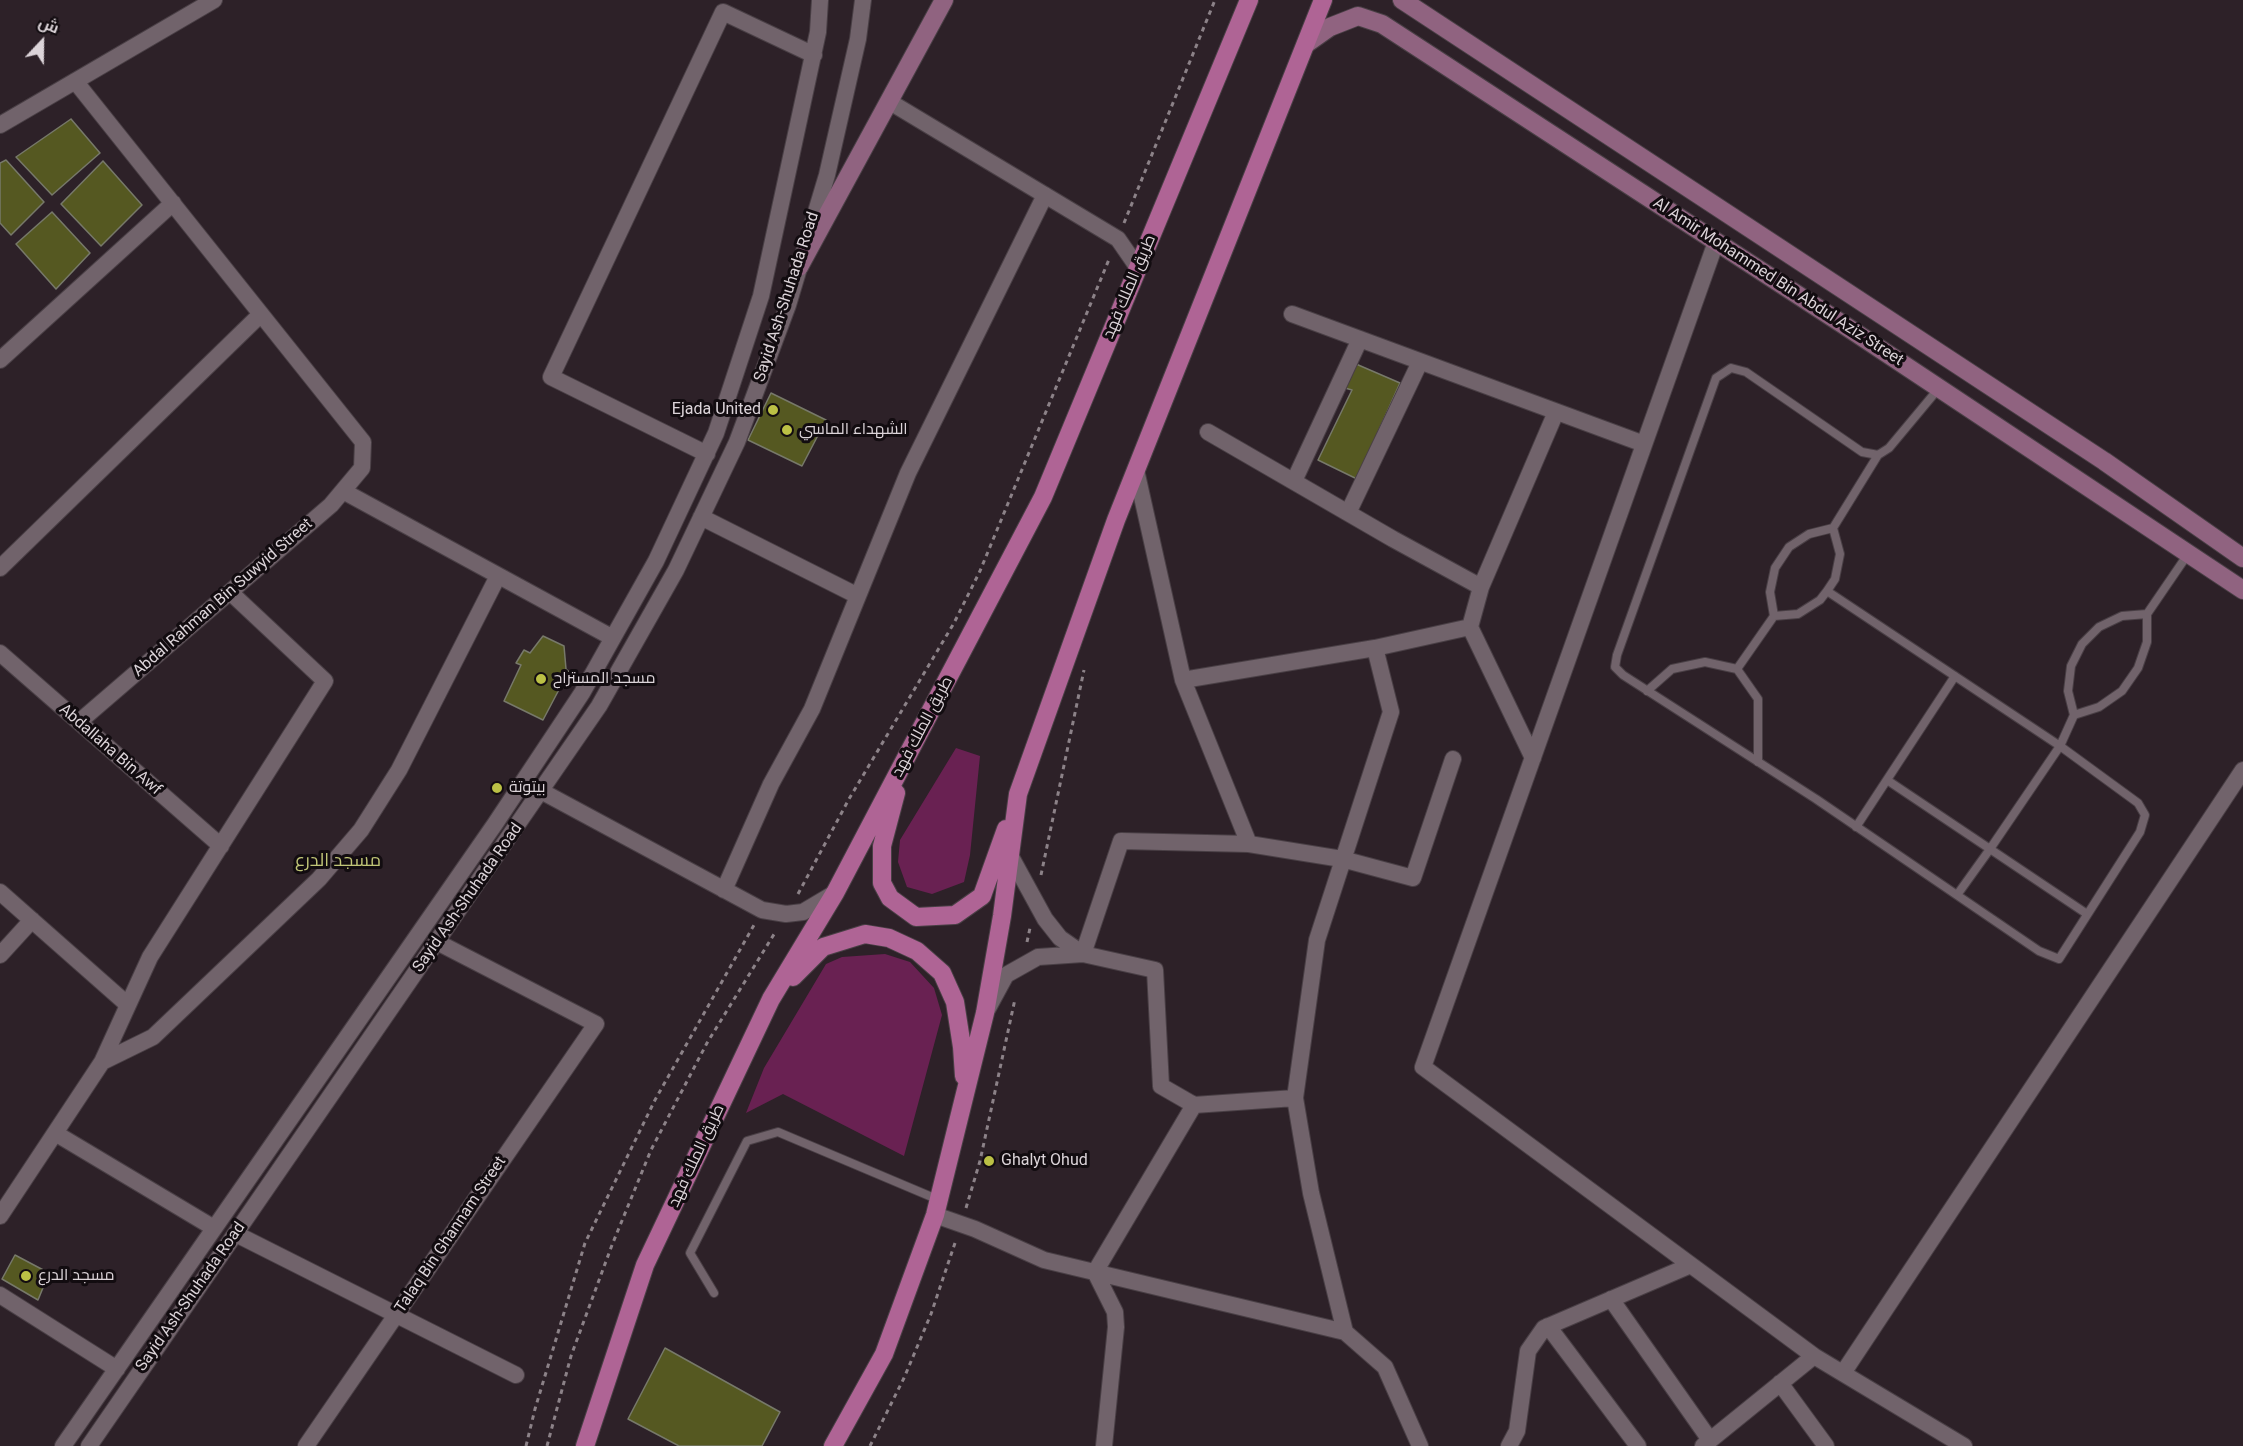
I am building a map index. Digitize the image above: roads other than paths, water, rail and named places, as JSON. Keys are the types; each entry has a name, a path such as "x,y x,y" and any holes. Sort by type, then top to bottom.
{"main road":[{"path":"799,267 944,0"},
{"path":"1235,34 1238,0"},
{"name":"طريق الملك فهد","path":"585,1446 597,1403 645,1265 771,999 836,893 1043,497 1249,0"},
{"path":"904,762 882,846 882,883 890,897 916,917 955,915 981,896 1116,520 1323,0"},
{"name":"Al Amir Mohammed Bin Abdul Aziz Street","path":"1402,0 2104,461 2243,558"},
{"name":"Al Amir Mohammed Bin Abdul Aziz Street","path":"1306,44 1330,27 1359,16 1382,24 1939,388 2243,590"},
{"path":"832,1446 884,1354 937,1207 986,1013 1002,916 1018,794"},
{"path":"771,999 823,946 865,934 889,938 917,951 942,974 955,1002 962,1047 965,1096"},
{"path":"590,1446 597,1403"}],"street":[{"path":"0,125 75,81 187,7 214,0"},
{"name":"Sayid Ash-Shuhada Road","path":"63,1446 495,824 582,693 657,561 716,433 761,296 819,32 820,0"},
{"name":"Sayid Ash-Shuhada Road","path":"88,1446 599,706 676,570 737,442 788,305 827,175 858,39 863,0"},
{"path":"706,454 550,377 723,12 813,55"},
{"path":"0,568 261,314 75,81"},
{"path":"890,102 1118,239 1138,268"},
{"path":"724,890 771,784 812,709 908,473 1045,195"},
{"path":"0,360 173,203"},
{"path":"1716,242 1423,1068 1814,1356 1964,1446"},
{"name":"Abdal Rahman Bin Suwyid Street","path":"79,722 331,506 362,468 363,442 261,314"},
{"path":"1292,314 1644,444"},
{"path":"1294,482 1360,339"},
{"path":"1348,513 1420,362"},
{"path":"1533,758 1470,627 1481,587 1556,412"},
{"path":"1208,432 1481,587"},
{"path":"1136,470 1183,680 1249,844"},
{"path":"343,490 613,638"},
{"path":"701,517 858,596"},
{"path":"102,1062 153,1037 319,879 361,830 399,770 498,576"},
{"path":"0,1216 102,1062 150,957 325,681 230,592"},
{"path":"1183,680 1375,648 1470,627"},
{"path":"1345,1332 1311,1193 1295,1098 1317,940 1390,712 1375,648"},
{"name":"Abdallaha Bin Awf","path":"0,653 221,846"},
{"path":"1083,954 1121,841 1249,844 1342,859 1413,878 1453,759"},
{"path":"1843,1373 2243,770"},
{"path":"541,791 762,910 786,915 803,912 836,893"},
{"path":"1010,855 1045,919 1060,938 1083,954"},
{"path":"0,892 128,1005"},
{"path":"0,955 32,920"},
{"name":"Talaq Bin Ghannam Street","path":"306,1446 596,1024 437,942"},
{"path":"986,1013 1006,975 1038,957 1083,954 1155,970 1161,1086 1194,1105 1295,1098"},
{"path":"1095,1272 1194,1105"},
{"path":"55,1133 214,1228"},
{"path":"937,1207 975,1229 1044,1260 1345,1332 1385,1367 1420,1446"},
{"path":"236,1234 516,1375"},
{"path":"1509,1446 1517,1431 1528,1351 1544,1328 1691,1265"},
{"path":"1095,1272 1115,1312 1116,1327 1104,1446"},
{"path":"0,1295 117,1369"},
{"path":"1611,1299 1706,1443 1814,1356"},
{"path":"1548,1326 1638,1446"},
{"path":"1780,1383 1826,1446"}],"lane":[{"path":"1827,591 2060,746 2138,803 2145,815 2140,832 2059,959 2039,951 1856,827 1623,675 1615,666 1716,378 1731,368 1746,372 1862,452 1878,456"},
{"path":"1737,669 1774,616 1770,592 1773,576 1775,568 1789,547 1809,534 1833,528 1878,456 1889,448 1939,388"},
{"path":"1774,616 1798,614 1820,600 1827,591 1835,579 1840,554 1833,528"},
{"path":"2074,715 2099,707 2122,691 2138,668 2147,642 2147,614 2189,553"},
{"path":"1956,895 2060,746 2074,715 2068,691 2071,666 2082,644 2099,627 2122,616 2147,614"},
{"path":"1647,691 1672,669 1705,662 1737,669 1758,699 1758,762"},
{"path":"1856,827 1955,676"},
{"path":"1887,780 2087,914"},
{"path":"714,1293 690,1253 747,1141 778,1132 937,1207"}],"place":[{"name":"Ejada United","path":"773,410"},
{"name":"الشهداء الماسي","path":"787,430"},
{"name":"مسجد المستراح","path":"541,679"},
{"name":"بيتوتة","path":"497,788"},
{"name":"Ghalyt Ohud","path":"989,1161"},
{"name":"مسجد الدرع","path":"26,1276"}],"district":[{"name":"مسجد الدرع","path":"338,861"}]}
